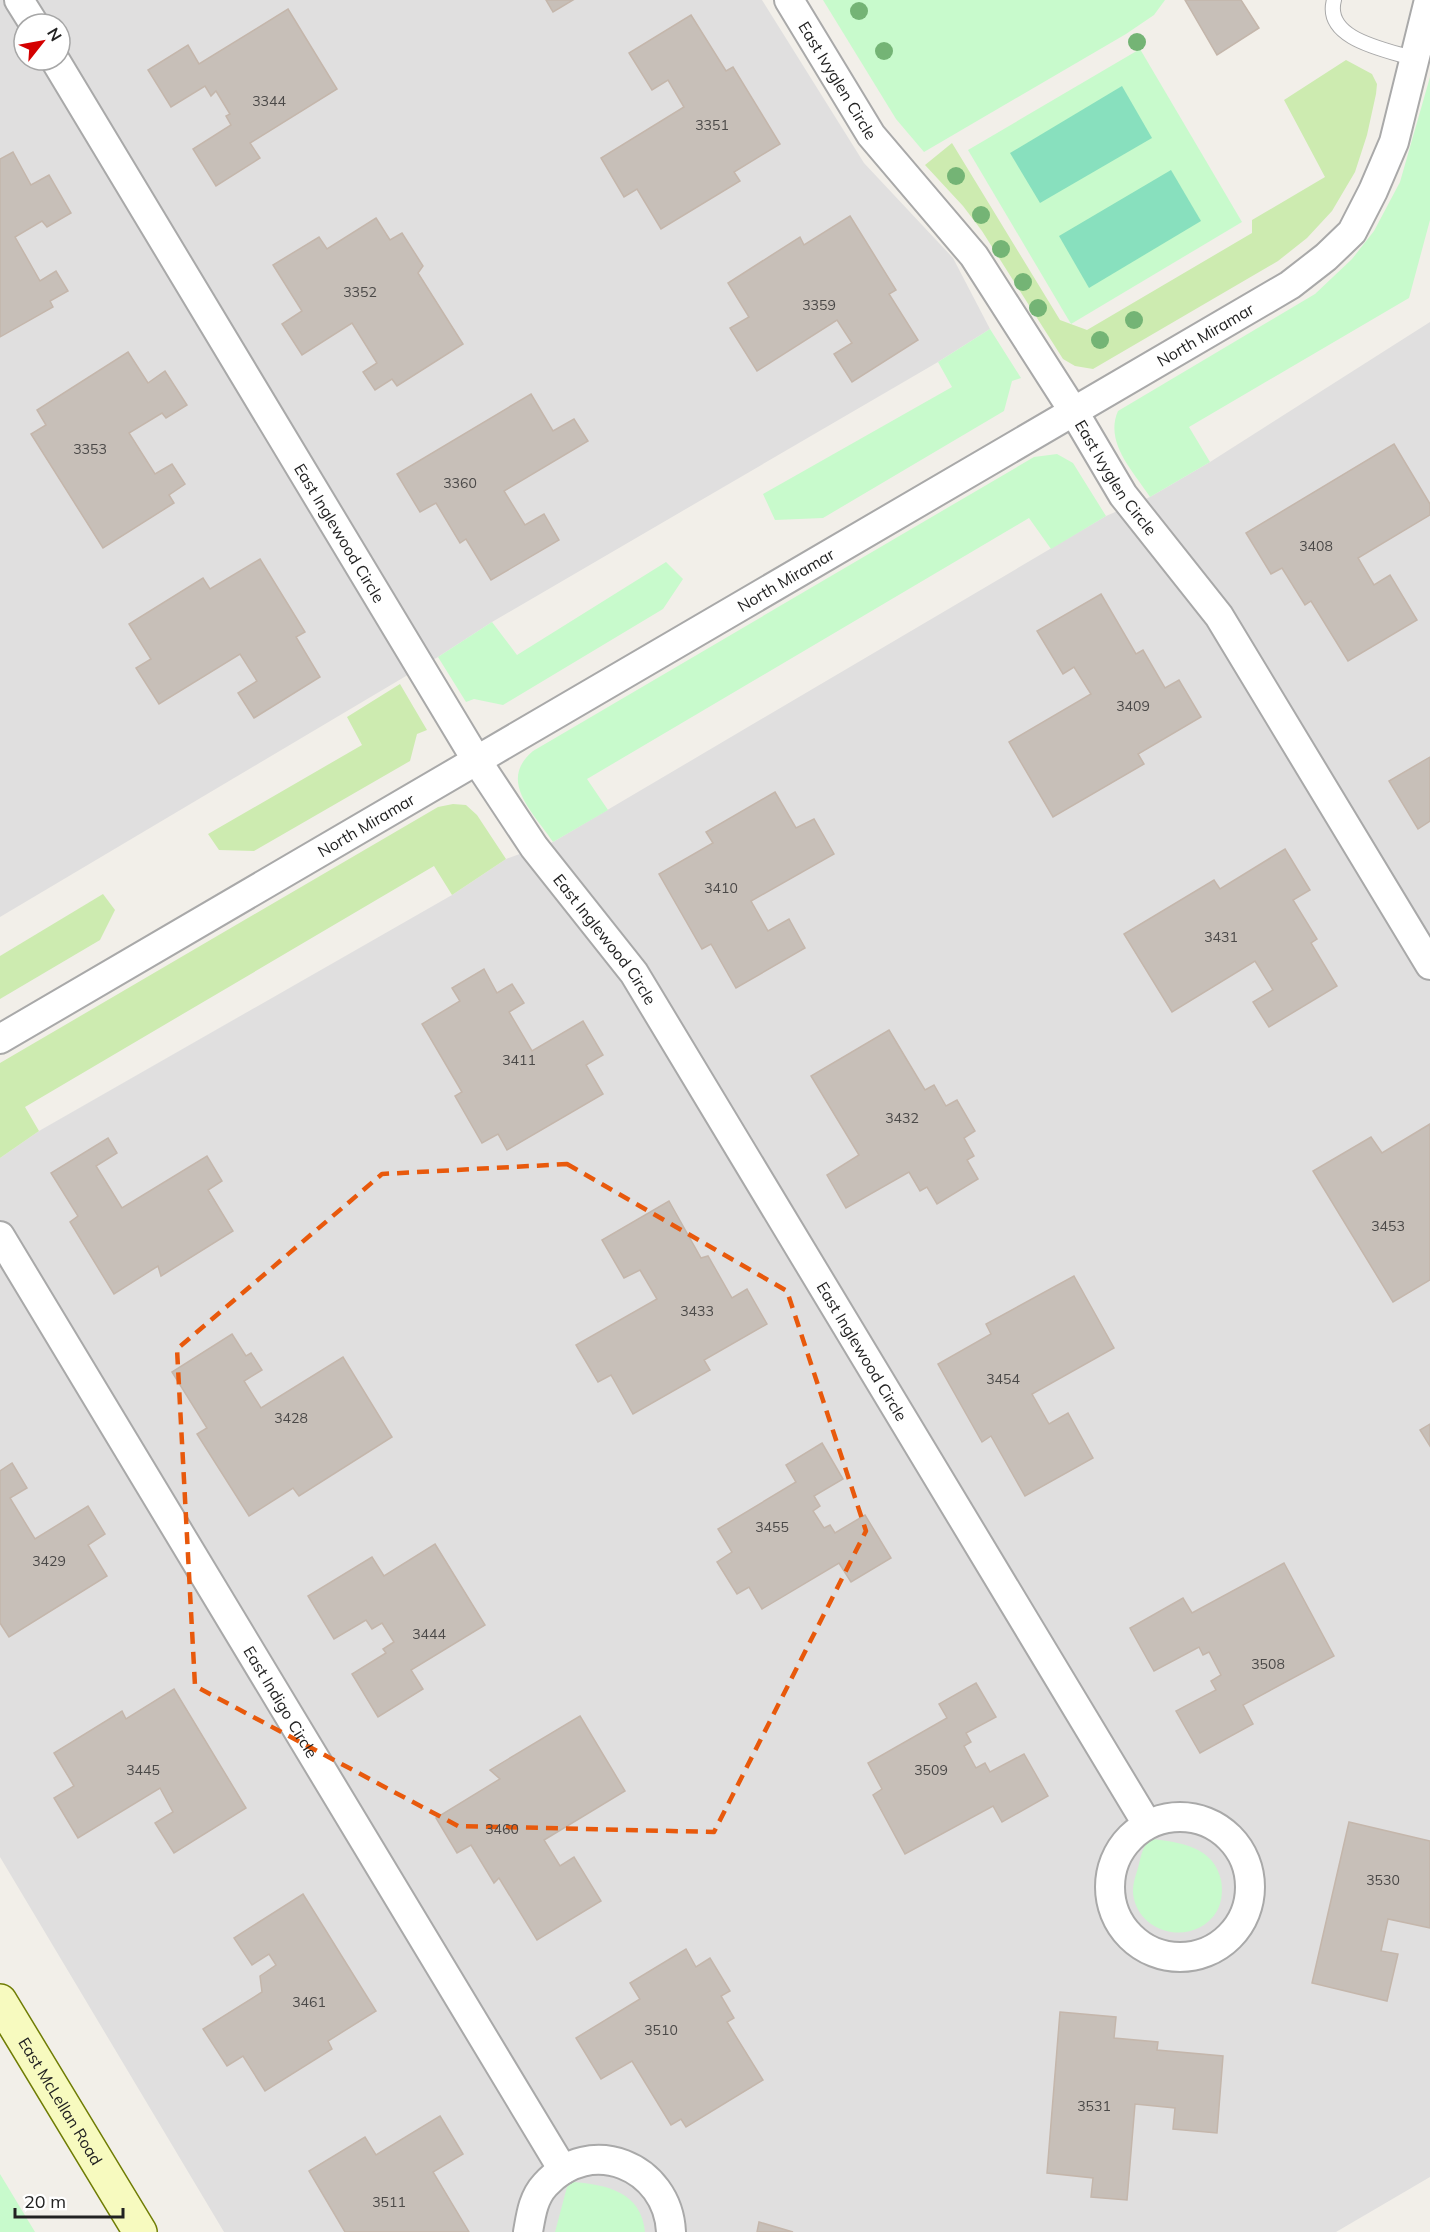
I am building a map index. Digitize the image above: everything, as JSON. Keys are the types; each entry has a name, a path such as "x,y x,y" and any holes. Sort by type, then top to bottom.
{"street":[{"name":"East Ivyglen Circle","path":"789,0 871,135 974,255 1074,412 1123,495 1219,616 1430,965"},
{"name":"North Miramar","path":"0,1039 1290,285 1326,258 1352,232 1373,191 1394,142 1429,0"},
{"name":"East Inglewood Circle","path":"63,72 477,761 534,848 634,973 1148,1824"},
{"name":"East Indigo Circle","path":"0,1236 563,2170"},
{"path":"1170,1817 1193,1818 1215,1826 1233,1841 1245,1861 1251,1884 1248,1907 1238,1928 1222,1945 1201,1955 1179,1958 1156,1954 1136,1943 1119,1925 1111,1904 1109,1880 1115,1857 1128,1838 1148,1824 1170,1817"},
{"name":"East McLellan Road","path":"0,2001 140,2232"},
{"path":"528,2232 532,2207 544,2186 563,2170 585,2161 608,2160 629,2166 649,2179 662,2196 670,2218 671,2232"}],"lane":[{"path":"1334,0 1332,7 1338,26 1353,39 1415,59"}],"highlighted area":[{"path":"567,1164 787,1291 866,1531 714,1832 458,1826 195,1686 177,1349 382,1174"}],"shaded area":[{"path":"0,0 762,0 864,163 953,258 990,329 938,362 492,622 438,657 0,917"},
{"path":"1430,322 1430,2177 1336,2232 224,2232 0,1857 0,1158 39,1131 452,895 506,859 553,842 1106,516 1150,497 1210,462"}],"green space":[{"path":"823,0 1165,0 1154,15 1126,34 924,152 896,119"},
{"path":"1140,49 1242,222 1071,324 968,150"},
{"path":"1346,60 1372,74 1377,84 1367,135 1355,172 1332,211 1307,238 1278,261 1093,369 1075,366 1063,359 982,231 963,206 925,165 952,143 1060,320 1087,330 1252,233 1252,220 1325,177 1284,100"},
{"path":"1430,77 1430,220 1409,298 1189,427 1210,462 1150,497 1129,467 1118,446 1115,423 1118,411 1315,294 1352,259 1374,231 1400,182"},
{"path":"1122,86 1152,138 1040,203 1010,153"},
{"path":"1171,170 1201,221 1089,288 1059,236"},
{"path":"990,329 1021,378 1012,381 1004,411 823,518 775,520 763,494 952,387 938,362"},
{"path":"1057,454 1073,463 1106,516 1051,549 1029,518 587,779 608,810 553,842 522,797 518,785 518,774 523,762 533,751 1034,457"},
{"path":"666,562 683,579 663,609 503,705 474,699 466,702 438,657 492,622 517,655"},
{"path":"400,684 427,730 417,734 410,761 254,851 219,850 208,834 362,745 347,717"},
{"path":"453,804 466,805 477,815 506,859 452,895 434,866 25,1107 39,1131 0,1158 0,1063 438,807"},
{"path":"103,894 115,910 100,940 0,999 0,956"},
{"path":"1151,1839 1194,1848 1211,1860 1217,1869 1222,1884 1220,1904 1208,1922 1197,1929 1171,1932 1148,1922 1139,1912 1133,1895 1134,1883 1142,1852"},
{"path":"0,2174 35,2232 0,2232"},
{"path":"573,2182 598,2185 621,2193 630,2199 642,2218 645,2232 555,2232 567,2187"}],"building":[{"path":"546,0 573,0 553,12"},
{"path":"1185,0 1241,0 1259,28 1217,55"},
{"path":"288,9 337,89 250,143 260,158 216,186 193,149 231,125 226,116 230,114 216,91 211,96 205,86 171,107 148,70 188,45 199,64"},
{"path":"691,15 726,71 733,67 780,144 734,172 740,181 661,229 637,189 624,197 601,158 684,107 668,80 652,90 629,53"},
{"path":"13,152 31,185 49,175 71,213 47,227 42,221 15,237 40,281 56,271 68,291 50,301 53,307 0,337 0,159"},
{"path":"850,216 896,290 889,294 918,340 852,382 834,354 852,343 837,320 757,371 730,328 749,317 728,283 800,237 804,245"},
{"path":"376,218 390,240 402,233 423,266 418,273 463,344 397,386 392,379 375,390 363,372 377,363 352,323 302,355 282,324 302,311 273,265 319,237 327,249"},
{"path":"128,352 148,383 165,371 187,405 166,418 162,413 129,433 155,474 172,464 185,484 169,495 174,503 103,548 31,434 46,425 37,410"},
{"path":"531,394 553,431 574,419 588,441 504,491 525,525 544,514 559,540 491,580 466,539 460,543 436,503 420,512 397,474"},
{"path":"1394,444 1430,504 1430,515 1358,558 1374,585 1390,575 1417,620 1348,661 1311,601 1305,605 1282,568 1271,574 1246,533"},
{"path":"260,559 305,632 296,637 320,677 254,718 238,693 257,681 240,654 159,704 136,668 151,659 129,624 203,578 210,589"},
{"path":"1101,594 1136,654 1143,650 1165,688 1179,680 1201,717 1138,754 1144,764 1053,817 1009,742 1091,694 1074,667 1063,674 1037,631"},
{"path":"1430,757 1430,821 1418,829 1389,781"},
{"path":"775,792 796,828 814,819 834,854 751,901 768,931 789,919 805,948 736,988 711,944 702,949 659,874 713,843 706,832"},
{"path":"1285,849 1310,890 1293,900 1317,939 1311,943 1337,986 1269,1027 1253,1002 1273,990 1255,961 1172,1012 1124,934 1214,880 1220,889"},
{"path":"484,969 497,993 512,984 524,1003 509,1012 532,1051 583,1021 603,1055 586,1065 603,1094 507,1150 498,1134 482,1143 455,1096 462,1092 422,1024 460,1001 452,988"},
{"path":"889,1030 925,1090 934,1085 946,1106 957,1100 975,1131 964,1138 974,1156 967,1160 978,1179 937,1204 927,1187 920,1191 909,1172 846,1208 827,1175 859,1155 811,1076"},
{"path":"1430,1124 1430,1280 1393,1302 1313,1171 1371,1137 1382,1153"},
{"path":"108,1138 117,1153 96,1166 122,1208 207,1156 222,1181 208,1190 233,1231 161,1276 158,1266 114,1294 70,1222 78,1216 51,1173"},
{"path":"669,1201 701,1258 708,1256 732,1298 747,1289 767,1324 704,1360 710,1370 633,1414 611,1375 598,1382 576,1345 657,1299 640,1270 624,1278 602,1240"},
{"path":"1074,1276 1114,1348 1032,1394 1049,1424 1068,1413 1093,1458 1025,1496 991,1436 982,1442 938,1364 991,1334 986,1324"},
{"path":"232,1334 246,1356 251,1353 262,1370 244,1381 261,1408 343,1357 392,1437 299,1496 293,1488 249,1516 197,1434 207,1428 172,1372"},
{"path":"1430,1424 1430,1446 1420,1430"},
{"path":"822,1443 843,1479 814,1496 820,1506 813,1511 824,1528 830,1525 835,1533 865,1515 891,1558 851,1582 839,1563 762,1609 749,1587 737,1594 717,1562 732,1552 718,1529 796,1482 786,1465"},
{"path":"12,1463 27,1488 10,1498 35,1539 88,1506 105,1534 88,1545 107,1576 9,1637 0,1623 0,1471"},
{"path":"435,1544 485,1625 411,1670 423,1689 378,1717 352,1674 386,1653 383,1649 394,1642 382,1623 372,1629 366,1620 334,1639 308,1596 372,1557 384,1576"},
{"path":"1284,1563 1334,1656 1243,1705 1253,1724 1200,1753 1176,1711 1216,1690 1211,1681 1221,1675 1209,1652 1203,1655 1199,1647 1154,1671 1130,1628 1183,1598 1192,1613"},
{"path":"976,1683 996,1717 966,1733 971,1742 964,1746 976,1768 985,1763 990,1772 1024,1754 1048,1796 1002,1822 993,1806 905,1854 873,1795 882,1789 868,1763 947,1718 939,1704"},
{"path":"174,1689 246,1808 174,1853 155,1823 173,1812 160,1788 78,1838 54,1798 74,1786 54,1753 122,1711 126,1719"},
{"path":"580,1716 625,1791 544,1840 560,1866 574,1857 601,1901 537,1940 499,1878 494,1883 471,1845 457,1853 436,1818 500,1779 490,1770"},
{"path":"1349,1822 1430,1841 1430,1928 1388,1919 1381,1951 1398,1954 1387,2001 1312,1983"},
{"path":"303,1894 376,2011 328,2041 332,2049 265,2091 243,2056 227,2066 203,2029 262,1992 260,1976 276,1965 269,1954 252,1965 234,1938"},
{"path":"686,1949 696,1967 710,1958 730,1991 721,1996 734,2018 727,2022 763,2080 686,2127 681,2119 671,2125 632,2061 601,2079 576,2038 640,1999 630,1983"},
{"path":"1060,2012 1116,2017 1114,2038 1158,2042 1157,2050 1223,2056 1217,2133 1173,2129 1175,2108 1135,2104 1127,2200 1091,2197 1093,2178 1047,2173"},
{"path":"440,2116 463,2154 433,2172 469,2232 345,2232 309,2171 365,2137 376,2155"},
{"path":"759,2222 793,2232 757,2232"}]}
